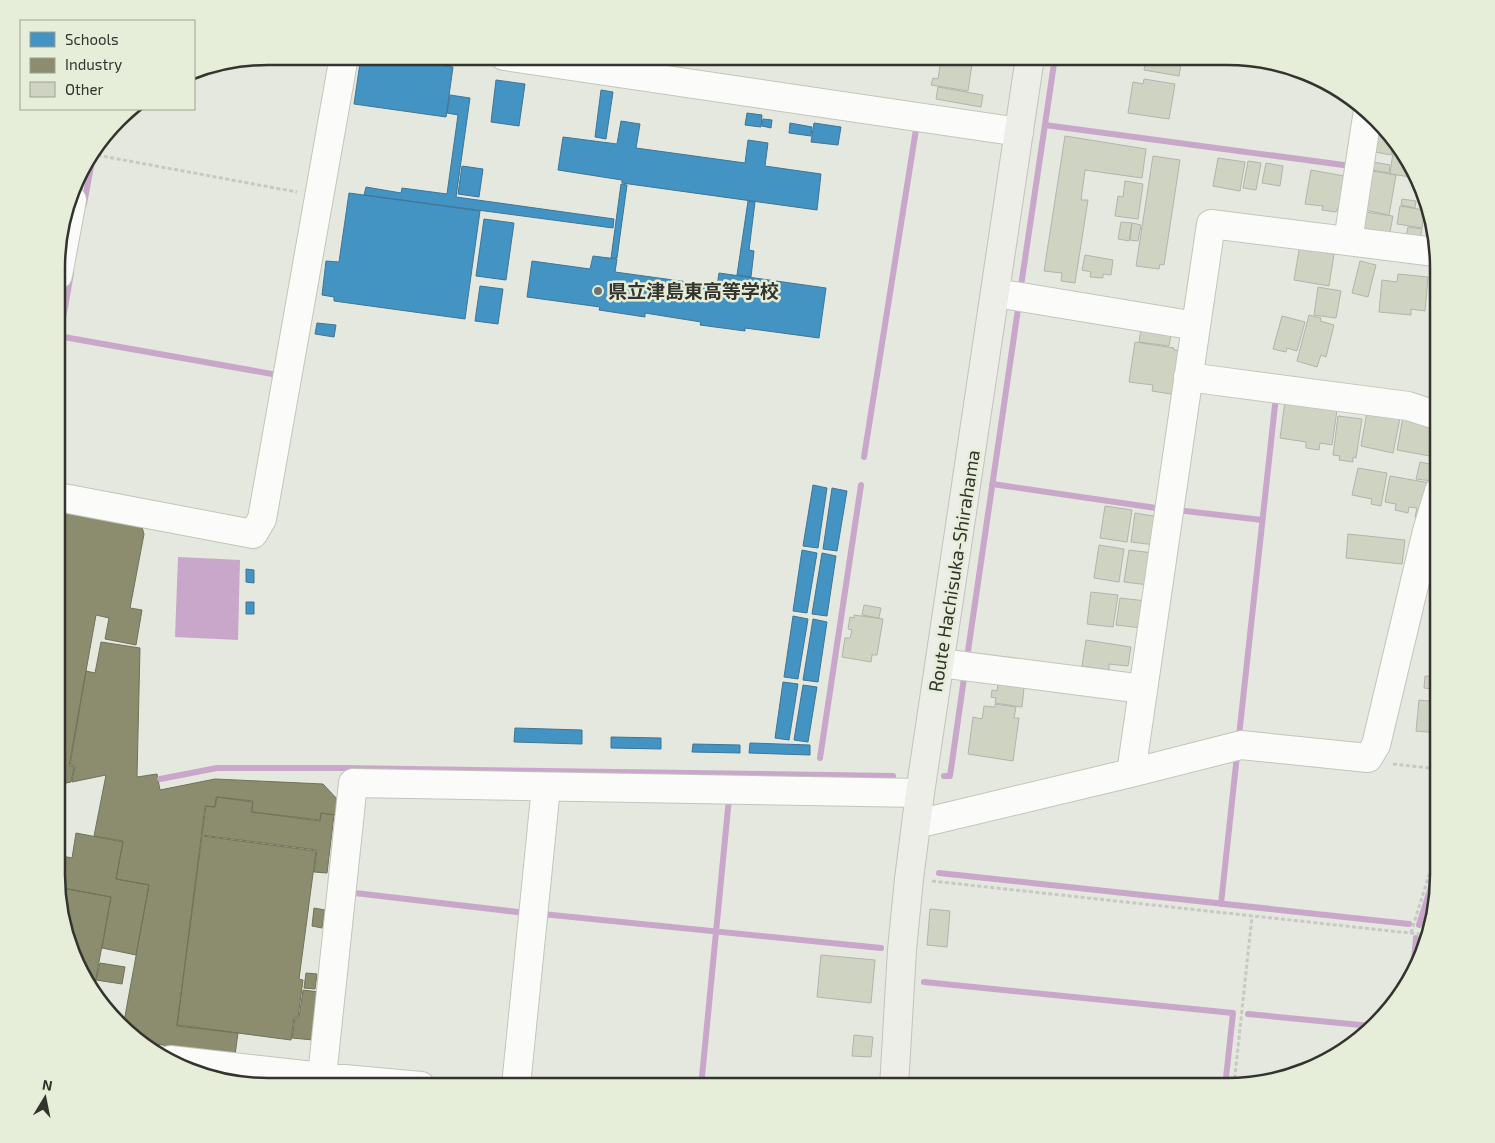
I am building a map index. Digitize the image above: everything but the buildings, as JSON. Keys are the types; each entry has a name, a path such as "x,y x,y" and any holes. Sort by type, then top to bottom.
{"main road":[{"name":"Route Hachisuka-Shirahama","path":"895,1078 902,950 920,793 1029,65"}],"street":[{"path":"65,498 253,534 262,519 342,65"},
{"path":"565,65 1019,132"},
{"path":"1348,241 1366,120"},
{"path":"1131,773 1211,224 1430,251"},
{"path":"996,293 1196,326"},
{"path":"1188,378 1408,406 1430,413"},
{"path":"917,824 1241,745 1368,758 1376,745 1430,521"},
{"path":"940,663 1143,689"},
{"path":"321,1078 353,783 920,793"},
{"path":"517,1078 546,787"},
{"path":"190,1063 294,1078"}],"path":[{"path":"99,155 320,197"},
{"path":"1368,758 1382,763 1430,768"},
{"path":"1411,933 1430,871"},
{"path":"909,879 1421,934"},
{"path":"1235,1078 1252,916"}],"shaded area":[{"path":"178,557 240,560 238,640 175,637"}],"waterway":[{"path":"1021,286 1054,65"},
{"path":"864,457 917,123"},
{"path":"1045,125 1351,166"},
{"path":"84,204 91,169"},
{"path":"65,307 71,273"},
{"path":"968,651 1018,309"},
{"path":"65,337 278,375"},
{"path":"1239,736 1276,396"},
{"path":"992,484 1163,509"},
{"path":"820,758 861,485"},
{"path":"1177,510 1262,520"},
{"path":"944,776 950,776 964,678"},
{"path":"1221,904 1237,755"},
{"path":"160,779 217,768 893,776"},
{"path":"702,1078 729,798"},
{"path":"939,873 1409,924"},
{"path":"1419,925 1430,891"},
{"path":"355,893 526,913"},
{"path":"542,914 881,948"},
{"path":"1415,954 1416,938"},
{"path":"924,982 1233,1013 1226,1078"},
{"path":"1248,1014 1364,1025"}],"place":[{"name":"県立津島東高等学校","path":"598,291"}]}
